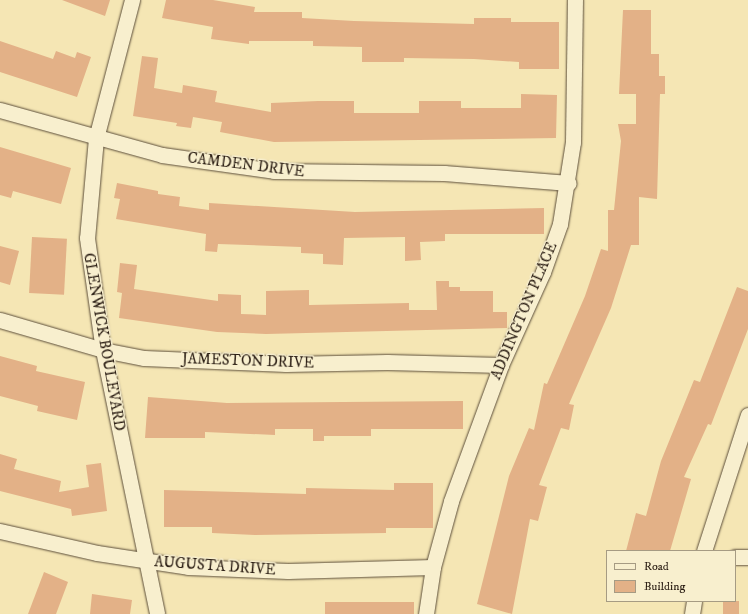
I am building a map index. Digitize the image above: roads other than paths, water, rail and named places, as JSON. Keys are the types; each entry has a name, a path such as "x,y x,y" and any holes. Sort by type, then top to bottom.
{"street":[{"name":"GLENWICK BOULEVARD","path":"132,0 96,138 87,238 103,350 156,614"},
{"name":"ADDINGTON PLACE","path":"426,614 433,567 451,501 501,365 544,272 569,183 575,0"},
{"name":"CAMDEN DRIVE","path":"0,110 96,138 162,155 274,171 444,173 569,183"},
{"name":"JAMESTON DRIVE","path":"0,320 103,350 144,358 229,362 501,365"},
{"path":"704,550 748,415"},
{"name":"AUGUSTA DRIVE","path":"0,531 146,561 188,567 288,571 433,567"},
{"path":"736,557 748,557"},
{"path":"692,614 694,602"}]}
